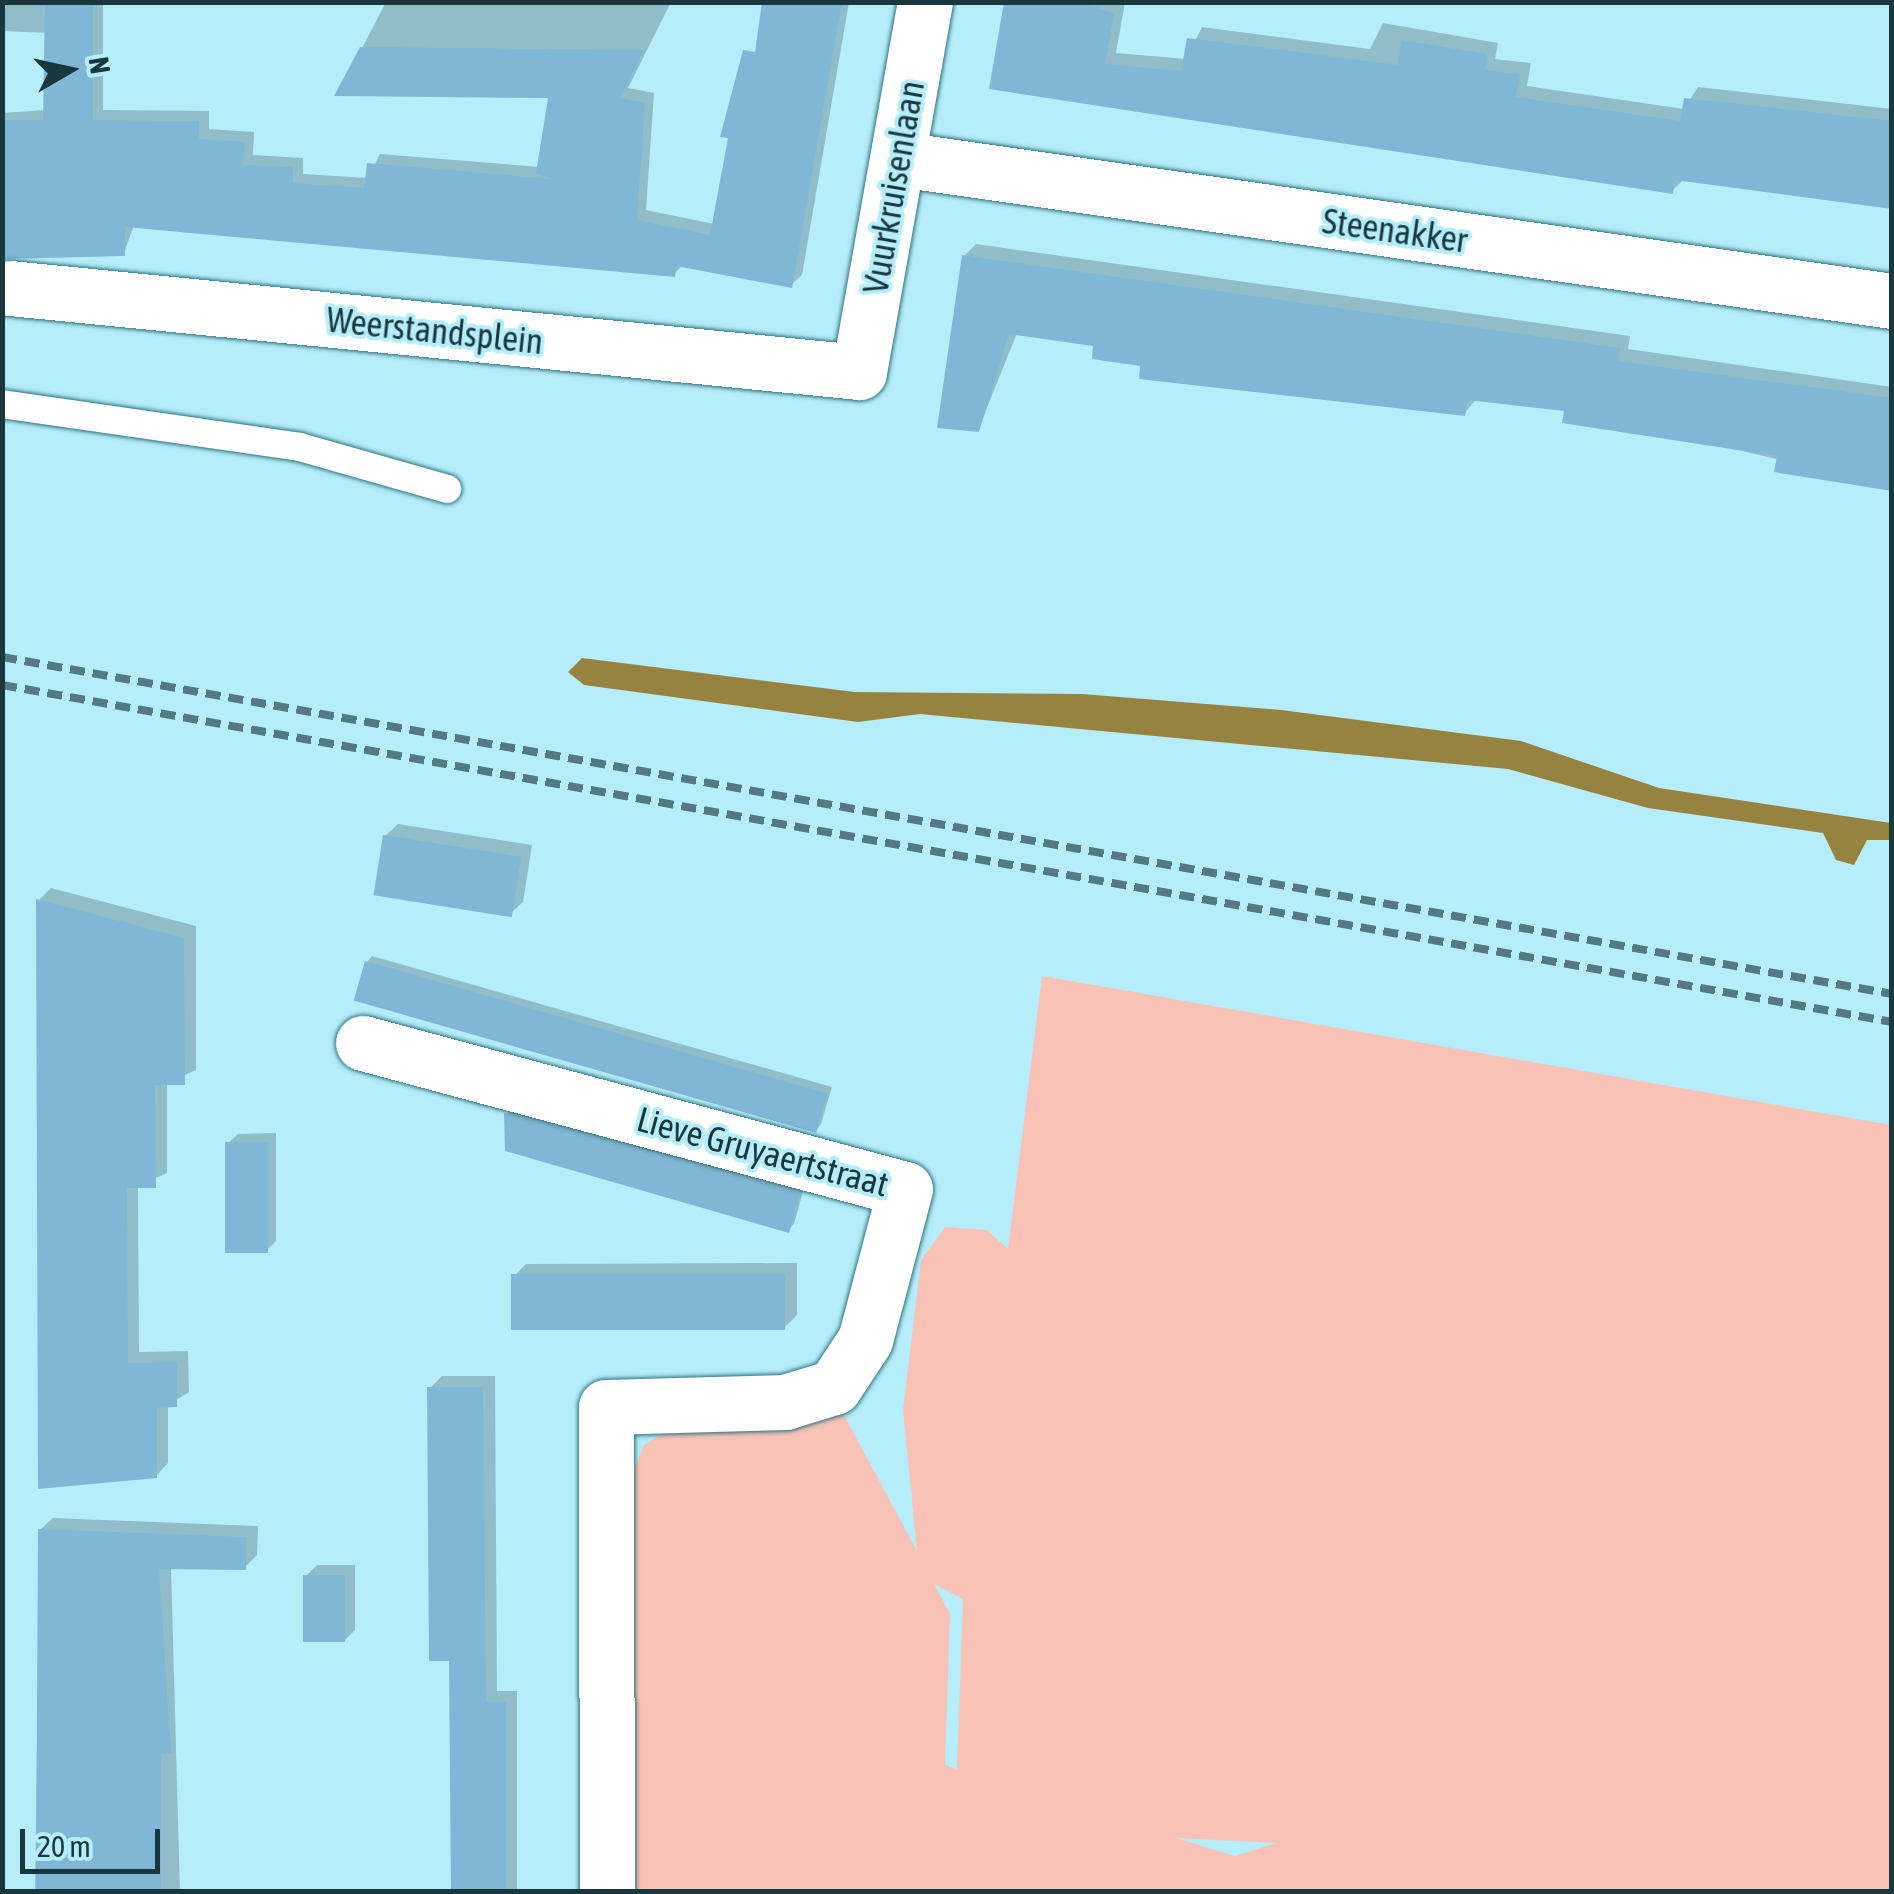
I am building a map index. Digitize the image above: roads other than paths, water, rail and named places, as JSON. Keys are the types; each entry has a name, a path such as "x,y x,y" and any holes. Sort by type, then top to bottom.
{"street":[{"name":"Vuurkruisenlaan","path":"860,372 925,2"},
{"name":"Steenakker","path":"899,159 1892,301"},
{"name":"Weerstandsplein","path":"10,288 860,372"},
{"name":"Lieve Gruyaertstraat","path":"364,1043 905,1189 865,1340 834,1386 785,1402 606,1407 607,1892"}],"lane":[{"path":"2,404 300,446 448,489"}],"railway":[{"path":"2,657 1892,994"},
{"path":"2,685 1892,1022"}]}
